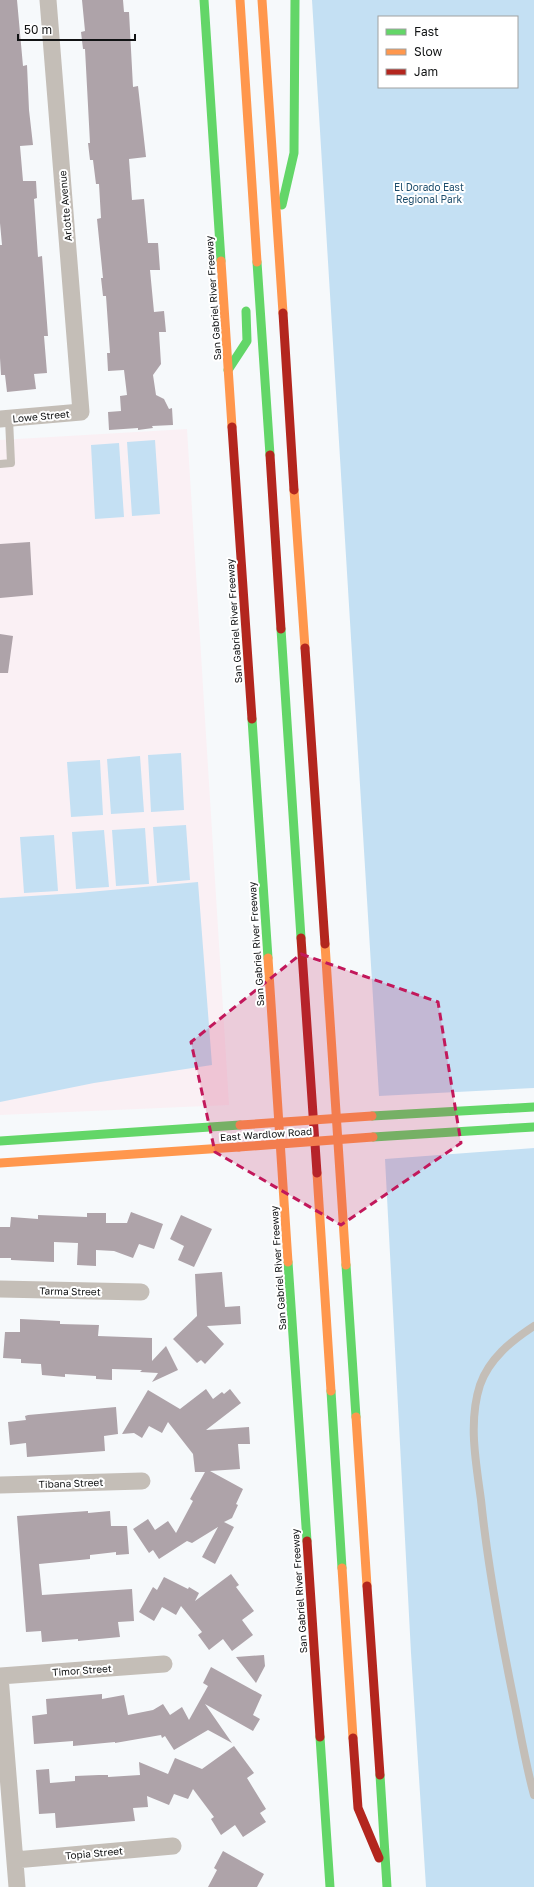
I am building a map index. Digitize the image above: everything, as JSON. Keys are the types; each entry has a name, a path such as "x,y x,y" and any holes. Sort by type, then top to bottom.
{"main road":[{"name":"San Gabriel River Freeway","path":"204,0 330,1887"},
{"path":"240,0 358,1808 386,1874"},
{"path":"262,0 387,1887"},
{"path":"276,228 294,153 295,0"},
{"path":"228,370 247,341 245,302"},
{"name":"East Wardlow Road","path":"0,1141 372,1116 534,1107"},
{"name":"East Wardlow Road","path":"0,1163 534,1127"}],"street":[{"name":"Arlotte Avenue","path":"48,0 81,412"},
{"name":"Lowe Street","path":"5,419 81,412"},
{"name":"Tarma Street","path":"0,1289 141,1292"},
{"name":"Tibana Street","path":"0,1485 142,1481"},
{"name":"Timor Street","path":"0,1676 164,1664"},
{"path":"0,1676 17,1887"},
{"name":"Topia Street","path":"15,1860 173,1846"}],"lane":[{"path":"0,464 11,463 5,419"},
{"path":"534,1326 513,1340 490,1365 480,1386 475,1414 474,1443 487,1555 506,1665 534,1796"}],"highlighted area":[{"path":"301,954 438,1002 461,1143 341,1225 215,1152 191,1042"}],"shaded area":[{"path":"187,429 229,1105 0,1115 0,440"}],"green space":[{"name":"El Dorado East Regional Park","path":"312,0 534,0 534,1088 379,1096"},
{"path":"155,440 160,514 132,516 127,442"},
{"path":"119,443 124,517 95,519 91,445"},
{"path":"181,753 184,810 151,812 148,755"},
{"path":"140,756 144,812 111,814 107,759"},
{"path":"100,760 103,815 71,817 67,762"},
{"path":"186,825 190,880 157,883 153,827"},
{"path":"145,828 149,884 116,886 112,830"},
{"path":"104,830 109,887 76,889 72,832"},
{"path":"54,835 58,891 24,893 20,837"},
{"path":"198,882 212,1065 94,1083 0,1102 0,898 78,893"},
{"path":"534,1148 534,1887 426,1887 411,1653 385,1159"}],"building":[{"path":"0,0 17,0 23,66 27,65 29,110 33,145 20,146 23,181 36,181 37,198 34,199 38,257 42,256 48,336 44,336 47,373 34,374 36,389 7,392 5,375 1,375 0,358 0,245 2,245 0,223"},
{"path":"82,0 123,0 124,12 129,12 133,87 138,86 146,157 129,159 132,200 144,199 148,243 158,243 160,270 150,270 154,312 164,311 166,332 159,332 161,364 153,375 156,395 164,399 169,409 172,408 173,425 152,426 153,428 138,430 138,428 109,430 108,412 121,411 120,396 127,395 124,370 108,371 107,353 110,353 106,296 103,296 101,278 103,278 97,219 101,218 99,184 96,184 93,160 90,160 88,143 90,143 85,49 83,49 81,32 85,31"},
{"path":"30,542 33,595 0,598 0,544"},
{"path":"0,634 13,636 8,673 0,673"},
{"path":"131,1212 163,1224 154,1249 139,1244 133,1258 114,1251 96,1250 96,1266 77,1265 78,1243 54,1242 54,1262 0,1258 0,1227 10,1227 11,1217 38,1219 38,1215 87,1217 87,1213 106,1213 106,1223 127,1223"},
{"path":"181,1215 212,1229 194,1267 178,1260 184,1246 170,1239"},
{"path":"222,1272 225,1307 240,1306 241,1324 207,1326 224,1344 205,1364 201,1360 197,1363 173,1339 197,1316 195,1274"},
{"path":"20,1319 60,1321 60,1324 99,1325 98,1336 152,1338 152,1361 166,1346 178,1370 152,1382 158,1373 140,1372 142,1370 112,1369 112,1380 96,1379 96,1376 65,1374 65,1377 42,1375 41,1364 21,1363 21,1359 3,1358 5,1332 20,1332"},
{"path":"206,1389 213,1399 222,1392 224,1394 230,1389 241,1403 206,1430 249,1427 250,1444 238,1444 240,1469 210,1471 243,1489 236,1504 238,1505 232,1518 224,1522 234,1527 215,1564 202,1557 218,1527 192,1543 187,1541 159,1559 153,1550 149,1553 133,1529 148,1519 155,1530 168,1521 176,1533 193,1501 190,1499 205,1472 195,1472 193,1454 168,1422 162,1433 149,1426 142,1438 134,1433 122,1434 148,1390 180,1409"},
{"path":"116,1407 118,1434 104,1436 105,1451 27,1457 26,1443 10,1445 8,1422 26,1420 25,1416 28,1415"},
{"path":"88,1511 88,1513 110,1511 111,1526 127,1526 129,1554 116,1555 116,1552 90,1555 90,1559 39,1564 42,1595 132,1589 134,1621 118,1622 120,1637 78,1641 78,1639 42,1642 41,1631 26,1632 17,1516"},
{"path":"231,1574 239,1585 236,1587 254,1611 242,1620 253,1635 232,1651 223,1639 209,1650 198,1635 202,1632 181,1606 176,1615 162,1607 154,1621 139,1612 153,1587 157,1590 164,1577 188,1589 189,1587 199,1593 195,1601"},
{"path":"264,1655 265,1666 256,1683 236,1657"},
{"path":"211,1667 262,1695 253,1715 260,1719 253,1731 205,1704 232,1743 208,1730 174,1750 165,1736 162,1738 161,1735 115,1743 73,1746 73,1741 34,1744 32,1716 47,1714 46,1699 102,1694 102,1699 124,1695 128,1715 153,1710 163,1704 170,1715 182,1707 189,1720 208,1686 203,1683"},
{"path":"234,1746 254,1773 247,1778 266,1809 260,1813 266,1822 243,1837 235,1825 221,1835 211,1819 214,1817 193,1789 188,1799 174,1794 169,1805 147,1796 148,1807 133,1808 135,1821 56,1828 55,1813 39,1814 36,1770 49,1769 50,1783 75,1781 75,1776 108,1775 108,1777 140,1775 139,1762 168,1774 175,1758 202,1769"},
{"path":"223,1851 264,1874 257,1887 208,1887 217,1870 214,1868"}],"traffic: fast":[{"path":"204,0 221,261"},
{"path":"282,205 294,153 295,0"},
{"path":"257,262 270,455"},
{"path":"228,370 247,341 246,311"},
{"path":"281,629 301,938"},
{"path":"252,719 268,958"},
{"path":"372,1116 534,1107"},
{"path":"0,1141 240,1125"},
{"path":"373,1137 534,1127"},
{"path":"288,1262 307,1541"},
{"path":"346,1265 356,1417"},
{"path":"331,1391 342,1568"},
{"path":"320,1737 330,1887"},
{"path":"380,1775 387,1887"}],"traffic: slow":[{"path":"240,0 257,262"},
{"path":"262,0 283,313"},
{"path":"221,261 232,427"},
{"path":"294,490 305,648"},
{"path":"325,944 346,1265"},
{"path":"268,958 288,1262"},
{"path":"240,1125 372,1116"},
{"path":"239,1147 373,1137"},
{"path":"0,1163 239,1147"},
{"path":"317,1173 331,1391"},
{"path":"356,1417 367,1586"},
{"path":"342,1568 353,1738"}],"traffic: jam":[{"path":"283,313 294,490"},
{"path":"232,427 252,719"},
{"path":"270,455 281,629"},
{"path":"305,648 325,944"},
{"path":"301,938 317,1173"},
{"path":"307,1541 320,1737"},
{"path":"367,1586 380,1775"},
{"path":"353,1738 358,1808 379,1858"}]}
